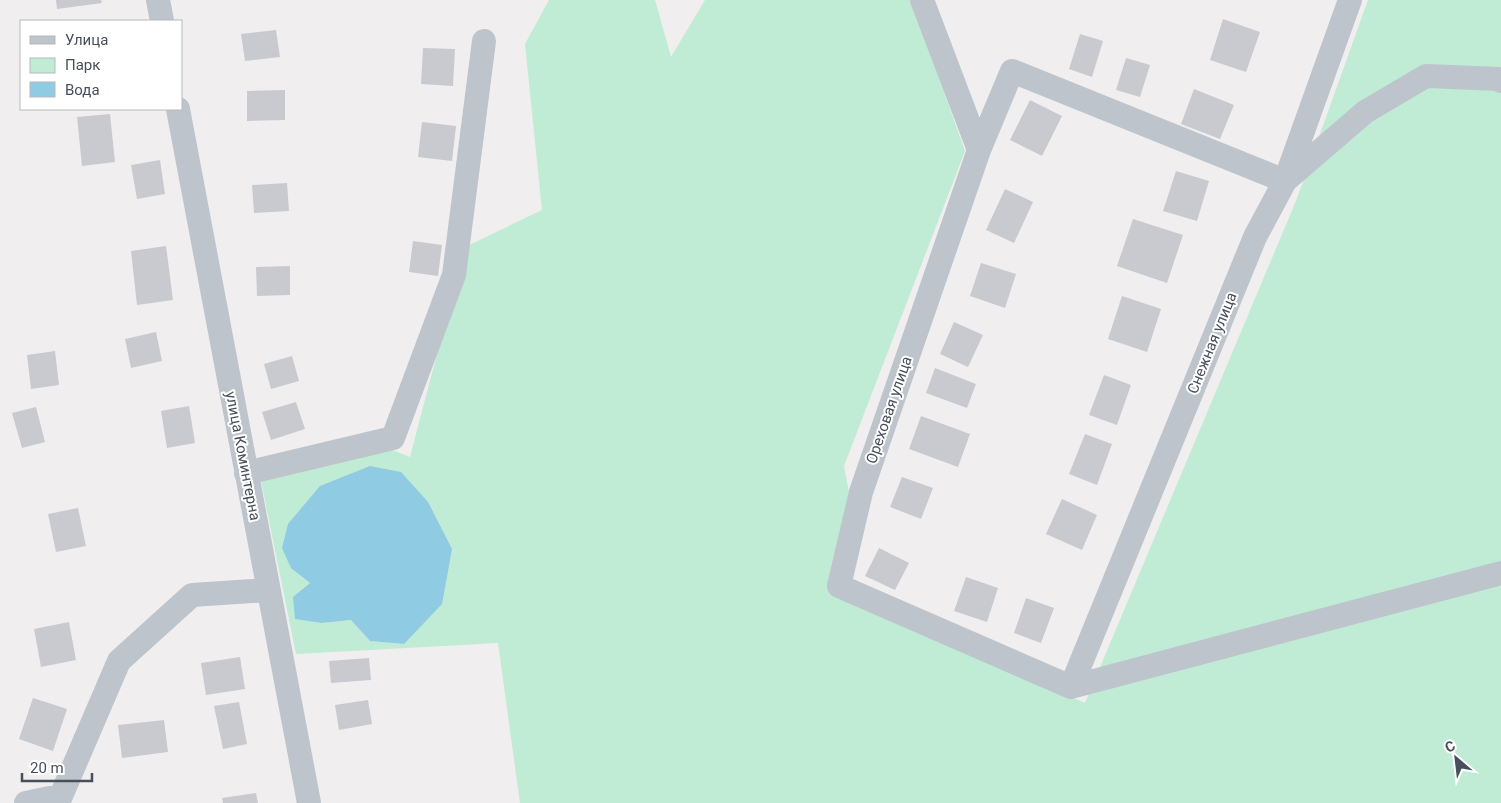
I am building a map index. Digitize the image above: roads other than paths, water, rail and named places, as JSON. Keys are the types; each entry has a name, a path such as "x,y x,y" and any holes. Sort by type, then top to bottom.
{"street":[{"path":"158,0 162,20"},
{"path":"922,0 979,150"},
{"name":"Снежная улица","path":"1071,687 1256,237 1286,181 1350,0"},
{"path":"246,473 393,438 454,276 484,41"},
{"path":"979,150 1012,71 1286,181 1365,112 1426,76 1499,79 1501,81"},
{"name":"улица Коминтерна","path":"178,110 309,803"},
{"name":"Ореховая улица","path":"979,150 861,492 839,586 1071,687"},
{"path":"1071,687 1501,573"},
{"path":"26,803 58,800 119,661 192,595 268,590"}],"water":[{"path":"370,466 401,472 428,502 452,549 442,604 404,644 370,641 351,620 322,623 295,619 293,597 310,583 291,568 282,548 288,524 320,486"}]}
